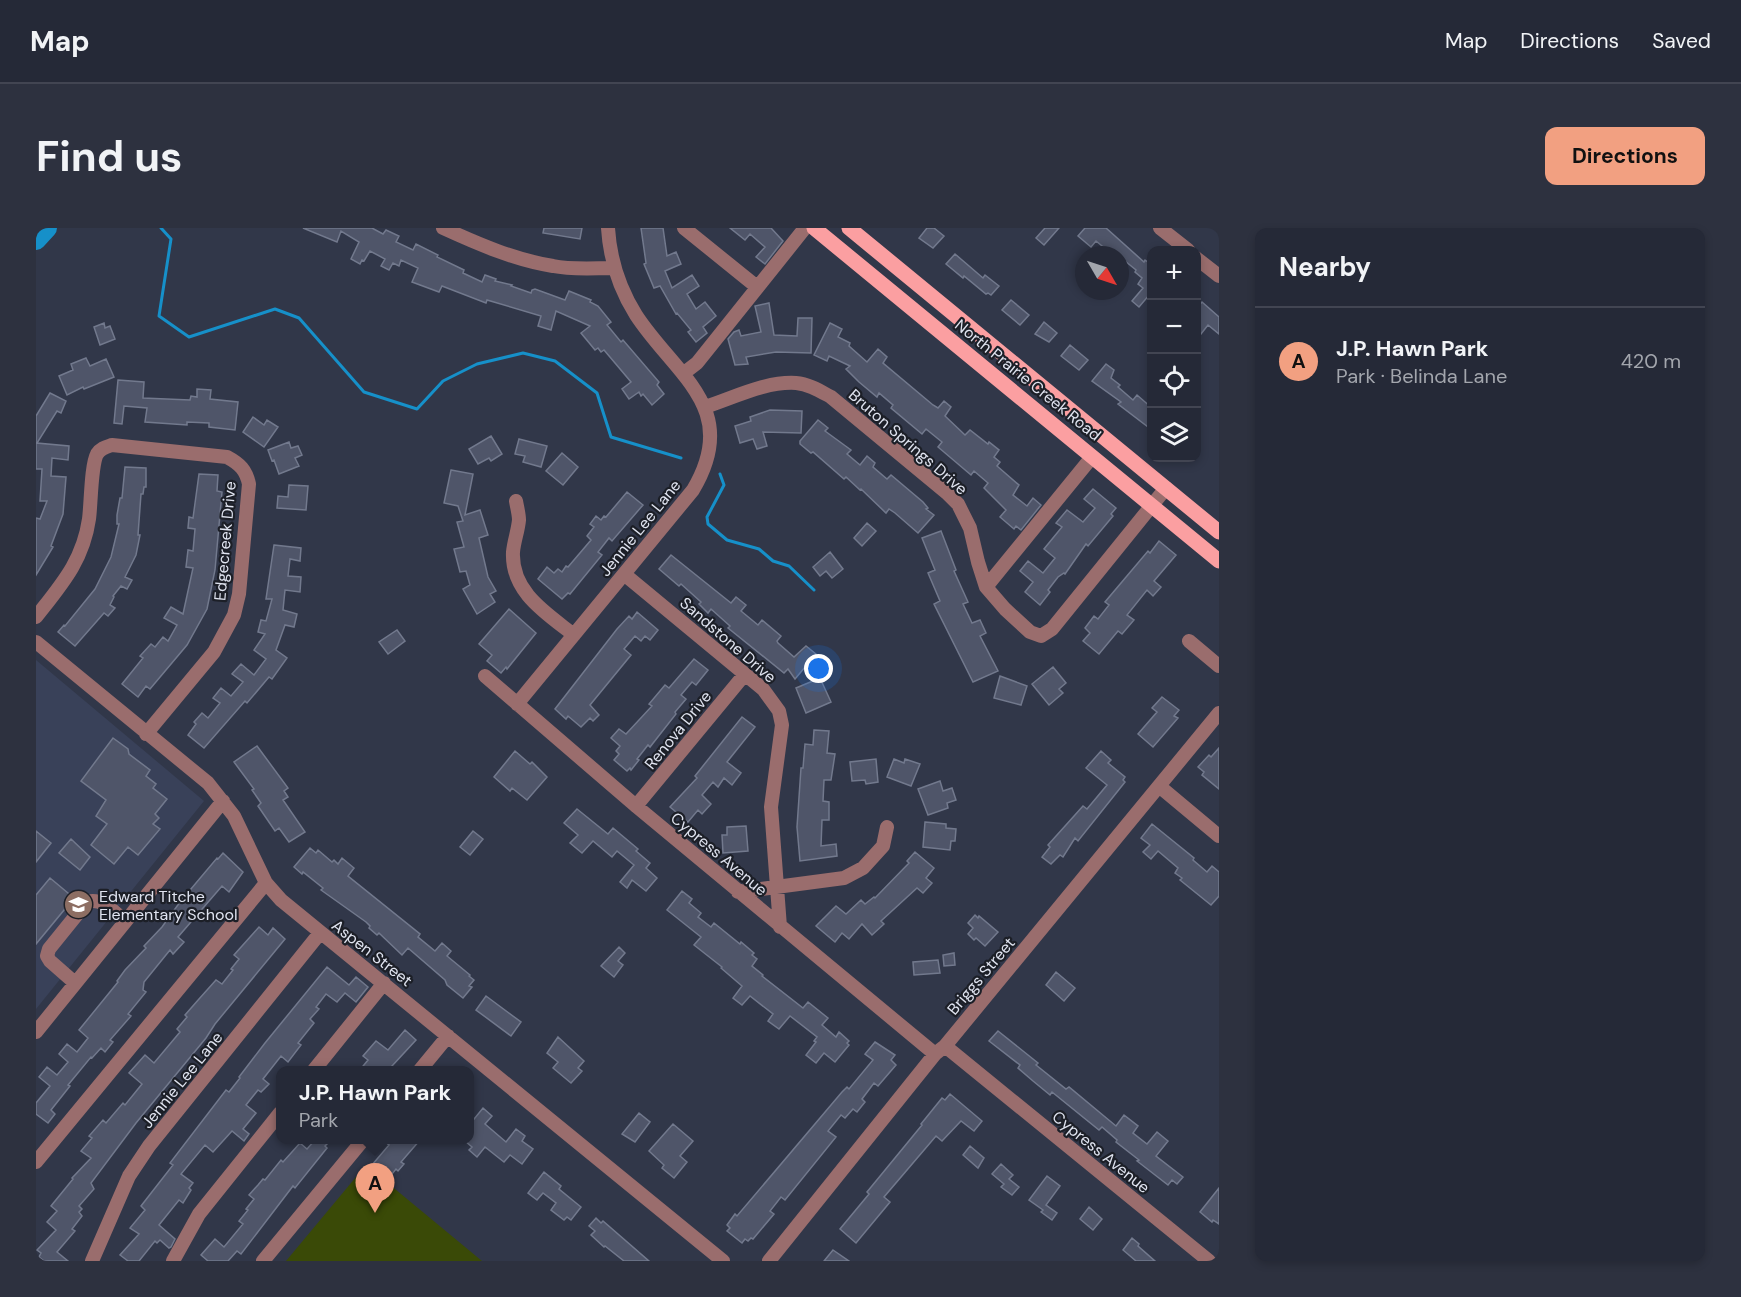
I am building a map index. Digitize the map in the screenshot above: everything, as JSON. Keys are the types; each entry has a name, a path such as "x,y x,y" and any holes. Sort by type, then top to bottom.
{"main road":[{"name":"North Prairie Creek Road","path":"814,228 1219,561"},
{"name":"North Prairie Creek Road","path":"849,228 1219,532"}],"street":[{"path":"443,228 468,239 555,267 614,268"},
{"name":"Jennie Lee Lane","path":"517,704 681,506 700,478 708,458 710,442 705,407 684,372 636,315 622,290 614,268 608,228"},
{"path":"684,228 757,287"},
{"path":"684,372 697,363 805,228"},
{"path":"1160,228 1183,246"},
{"path":"1201,261 1219,276"},
{"name":"Bruton Springs Drive","path":"705,407 783,383 798,383 831,397 958,504 970,528 986,586 1005,609 1030,632 1041,636 1052,629 1166,488"},
{"name":"Edgecreek Drive","path":"36,617 75,566 82,550 89,518 96,456 102,448 112,445 227,457 238,463 247,473 249,484 239,594 234,615 214,652 147,734"},
{"path":"986,586 1092,457"},
{"path":"516,501 519,520 513,556 515,574 520,586 529,598 574,635"},
{"name":"Sandstone Drive","path":"624,574 745,674 773,701 779,711 782,725 771,807 780,927"},
{"path":"1189,641 1219,666"},
{"name":"Aspen Street","path":"36,642 208,783 224,801 244,833 266,883 281,900 723,1261"},
{"name":"Renova Drive","path":"636,806 745,674"},
{"name":"Cypress Avenue","path":"485,676 780,927 1209,1261"},
{"name":"Briggs Street","path":"769,1261 1219,713"},
{"path":"1159,786 1219,836"},
{"path":"36,1032 224,801"},
{"path":"738,892 834,880 863,868 884,846 887,826"},
{"path":"36,1162 266,883"},
{"path":"75,983 50,961 47,956 49,949 87,902 94,900 102,902 125,921"},
{"name":"Jennie Lee Lane","path":"93,1260 129,1176 149,1146 320,933"},
{"path":"319,1066 384,984"},
{"path":"424,1066 448,1036"},
{"path":"173,1261 199,1214 276,1118"},
{"path":"264,1261 360,1144"}],"shaded area":[{"name":"Edward Titche Elementary School","path":"36,660 204,801 36,1009"}],"green space":[{"path":"366,1165 482,1261 286,1261"}],"building":[{"path":"303,228 372,228 383,234 386,230 399,236 396,242 413,250 416,244 482,282 485,275 496,279 495,281 531,293 535,289 565,300 569,291 591,300 590,302 598,306 611,322 607,325 621,342 623,340 659,382 657,385 664,394 652,405 639,392 629,399 622,389 631,382 604,350 601,352 598,348 595,350 581,333 590,326 556,311 551,330 538,326 541,316 487,300 486,303 442,286 439,292 412,282 418,268 401,260 399,266 393,263 389,270 381,266 385,259 370,251 360,264 351,259 359,242 341,231 337,242"},
{"path":"544,228 582,228 580,239 543,233"},
{"path":"641,228 663,228 667,256 676,252 681,264 665,271 672,288 692,275 699,286 687,294 696,309 705,302 716,316 703,327 707,333 696,342 688,332 691,330 676,314 660,286 654,288 644,264 646,263"},
{"path":"730,228 771,228 783,241 765,264 756,257 765,247 750,234 745,240"},
{"path":"927,228 934,228 944,236 933,248 919,238"},
{"path":"1045,228 1059,228 1044,245 1036,238"},
{"path":"1085,228 1106,228 1126,246 1102,246 1096,241 1090,246 1078,236"},
{"path":"1129,249 1144,262 1147,261 1147,298 1139,307 1132,301 1143,288 1138,284 1142,278 1135,272 1136,270 1129,264"},
{"path":"955,254 983,278 985,275 999,286 991,295 986,294 946,264"},
{"path":"1011,300 1029,315 1020,325 1002,310"},
{"path":"769,303 774,335 797,336 798,318 812,318 811,353 776,352 746,357 748,364 735,365 728,339 739,330 741,336 761,332 755,306"},
{"path":"1201,303 1219,317 1219,334 1208,325 1201,334"},
{"path":"1044,322 1057,333 1049,342 1035,334"},
{"path":"104,323 105,328 110,326 115,339 100,345 94,327"},
{"path":"830,323 842,329 838,337 850,343 849,346 867,362 878,349 887,357 883,363 933,405 938,408 944,401 951,407 945,416 965,435 970,430 999,450 994,457 1000,462 997,466 1019,485 1013,495 1027,506 1033,498 1041,505 1021,530 1016,526 1014,529 1000,517 1006,510 984,488 988,483 974,471 971,475 938,447 942,442 926,429 922,434 891,408 893,405 879,393 877,397 846,369 850,366 829,356 827,361 814,355"},
{"path":"1070,345 1088,360 1079,370 1061,356"},
{"path":"86,358 90,366 106,359 114,377 67,395 59,376 73,370 71,364"},
{"path":"1106,364 1114,370 1111,378 1120,385 1118,387 1133,400 1137,395 1147,404 1147,426 1118,404 1121,402 1092,381"},
{"path":"118,380 144,382 143,398 190,400 191,396 197,397 197,389 211,390 210,399 238,402 235,430 209,427 209,423 187,422 187,425 145,422 147,408 124,406 122,424 114,423"},
{"path":"50,393 66,401 61,413 57,411 37,443 69,446 68,460 52,458 51,476 66,477 63,514 51,546 53,547 36,575 36,518 40,519 47,501 40,501 42,469 36,469 36,416"},
{"path":"770,410 802,411 801,433 763,432 767,446 757,449 753,439 740,443 735,426 751,421 750,417"},
{"path":"253,417 264,425 267,420 278,427 264,447 243,432"},
{"path":"818,420 828,428 825,431 851,450 847,454 860,465 867,456 875,463 873,467 887,479 891,475 923,502 928,508 926,509 934,515 918,533 889,509 886,513 861,489 846,477 844,479 813,452 811,453 800,444"},
{"path":"491,436 502,454 491,461 489,458 478,464 469,449"},
{"path":"519,439 547,446 541,467 523,462 525,456 515,454"},
{"path":"289,442 291,448 298,446 302,455 295,458 299,466 279,474 268,450"},
{"path":"562,453 578,467 563,485 546,471"},
{"path":"125,467 146,468 146,487 141,494 138,535 140,535 136,555 125,577 132,580 127,589 121,586 113,596 110,605 115,608 108,616 104,613 75,646 58,632 95,589 111,557 119,524 117,524 117,515 120,498 122,498"},
{"path":"451,470 473,474 465,515 480,510 488,535 479,538 488,577 496,591 490,594 495,602 477,614 463,589 470,585 466,571 460,572 454,549 464,547 457,522 463,521 458,506 444,503"},
{"path":"199,474 218,475 217,491 222,492 215,570 207,609 187,645 150,689 146,686 138,697 122,684 143,658 140,656 151,644 155,647 163,637 168,641 177,625 164,618 171,607 183,614 193,568 186,567 188,550 193,551 195,529 188,528 189,517 193,518"},
{"path":"289,485 308,486 306,510 277,508 278,496 288,497"},
{"path":"1093,489 1116,508 1111,514 1113,516 1088,546 1086,544 1065,574 1058,577 1040,605 1025,592 1033,582 1020,571 1028,561 1043,573 1055,558 1044,549 1062,527 1056,523 1067,510 1083,522 1095,508 1084,499"},
{"path":"627,492 643,505 612,541 609,538 598,552 602,555 570,594 568,593 562,599 538,579 547,567 554,573 558,569 562,572 566,566 568,567 591,540 587,536 594,527 590,524 596,516 601,520 604,516 606,517"},
{"path":"867,523 876,531 862,546 854,538"},
{"path":"941,531 956,570 954,571 968,602 963,604 972,623 980,620 986,633 980,636 998,671 973,682 934,604 940,601 928,573 935,570 922,538"},
{"path":"1159,541 1176,555 1154,581 1161,587 1153,596 1147,590 1127,615 1134,620 1122,634 1118,631 1099,654 1083,641 1090,633 1085,628 1094,616 1098,619 1109,605 1105,602"},
{"path":"274,545 301,548 300,561 290,559 288,576 301,577 300,592 285,590 283,610 297,614 294,627 285,625 276,650 287,658 272,679 269,677 247,703 245,701 204,748 188,735 196,724 194,722 202,713 208,718 220,703 213,698 221,688 231,696 243,682 232,674 241,664 254,675 266,659 254,650 265,634 258,632 261,620 266,621 272,599 266,599"},
{"path":"830,552 843,569 832,578 826,571 820,576 813,567"},
{"path":"671,555 731,603 736,597 746,605 741,611 758,625 762,620 781,636 778,643 794,657 806,646 816,654 795,679 788,669 784,673 728,628 730,626 711,609 708,613 699,604 701,602 681,584 679,586 659,569"},
{"path":"509,609 536,633 507,669 506,667 501,673 487,661 492,655 479,644"},
{"path":"637,612 658,630 650,640 645,636 641,641 635,636 624,649 631,655 590,705 599,715 593,721 590,718 581,727 568,716 566,719 555,709 617,629 629,616 632,619"},
{"path":"397,630 405,641 388,654 379,642"},
{"path":"694,659 708,670 696,685 692,682 681,695 686,699 675,712 676,714 650,747 648,745 631,770 630,768 627,771 614,760 619,754 616,751 620,746 611,738 619,729 626,734 652,706 649,704 665,685 669,688"},
{"path":"1053,667 1066,683 1059,689 1063,693 1049,705 1032,684"},
{"path":"1000,676 1027,686 1021,705 994,698"},
{"path":"820,678 831,702 806,713 796,688"},
{"path":"1162,697 1179,710 1174,716 1178,718 1153,747 1138,734 1157,712 1152,708"},
{"path":"742,717 755,727 727,762 741,773 732,785 724,778 718,787 713,782 702,795 711,804 702,814 698,810 688,822 670,807 697,778 695,776"},
{"path":"814,730 829,731 827,753 835,754 831,780 824,780 823,801 829,802 829,820 822,820 821,846 836,844 837,856 800,861 797,827 801,768 803,768 805,744 813,745"},
{"path":"113,738 150,770 146,776 156,784 153,788 167,799 155,814 159,818 153,824 160,829 138,855 128,847 114,864 91,845 107,824 96,816 106,800 81,781"},
{"path":"257,746 288,788 284,791 288,797 283,800 305,832 289,842 279,828 275,831 258,806 261,803 252,790 254,789 234,762"},
{"path":"1219,748 1219,789 1202,775 1204,772 1198,767"},
{"path":"515,751 530,764 532,762 547,777 527,800 512,788 510,791 494,777"},
{"path":"1101,751 1111,760 1108,763 1125,777 1123,780 1125,782 1078,841 1075,838 1063,857 1060,855 1051,864 1042,857 1050,847 1048,845 1083,806 1087,809 1107,785 1086,768"},
{"path":"876,759 878,782 866,784 865,780 852,781 850,762"},
{"path":"894,759 904,763 905,759 920,764 911,786 887,777"},
{"path":"940,781 943,791 952,788 956,800 947,803 948,808 928,815 918,789"},
{"path":"577,809 608,834 613,828 638,849 636,851 650,863 646,868 657,878 646,891 632,880 627,888 620,882 634,865 617,851 612,857 593,841 582,853 570,843 578,835 564,823"},
{"path":"925,822 946,824 946,828 956,829 955,841 951,841 950,850 923,847"},
{"path":"1152,824 1194,858 1193,860 1207,872 1212,866 1219,872 1219,896 1211,905 1180,880 1182,878 1175,873 1178,868 1158,851 1151,859 1143,852 1150,845 1141,838"},
{"path":"746,826 748,851 723,853 722,835 727,835 727,827"},
{"path":"36,831 51,843 36,862"},
{"path":"473,831 483,839 470,855 460,847"},
{"path":"71,839 90,857 80,870 59,853"},
{"path":"310,848 316,853 318,850 332,862 334,860 338,864 342,858 354,868 348,876 420,934 418,937 435,951 442,943 451,951 447,956 474,980 469,986 472,987 463,998 408,948 402,955 379,933 377,935 369,928 366,922 321,890 323,888 294,867"},
{"path":"915,852 934,868 926,878 932,883 923,893 917,888 881,921 884,924 872,935 862,924 849,939 842,933 835,942 816,926 836,906 846,914 861,900 865,904 875,898 909,863 907,861"},
{"path":"223,853 243,872 229,892 222,886 178,937 184,942 173,954 170,950 144,982 143,990 146,992 128,1014 131,1016 110,1040 113,1042 105,1052 101,1048 68,1085 70,1086 51,1110 55,1114 48,1123 36,1114 36,1103 50,1086 39,1077 47,1067 57,1075 68,1062 59,1054 67,1044 77,1052 88,1038 79,1030 125,970 146,948 144,946"},
{"path":"50,878 74,898 36,944 36,895"},
{"path":"682,891 692,899 689,903 701,913 698,917 711,927 714,923 754,953 752,955 757,959 752,966 762,976 803,1008 808,1002 828,1018 822,1025 836,1037 839,1032 849,1041 847,1043 849,1045 835,1062 824,1053 816,1063 806,1055 817,1037 790,1016 779,1029 768,1021 773,1014 750,996 742,1005 733,998 742,986 694,945 701,937 667,910"},
{"path":"975,915 998,932 985,946 968,934 973,928 968,923"},
{"path":"259,927 268,935 273,928 285,939 136,1123 91,1183 94,1189 79,1206 82,1209 79,1212 82,1216 72,1229 75,1231 57,1252 68,1261 44,1261 39,1257 41,1253 37,1250 56,1230 47,1222 57,1211 51,1206 91,1158 81,1151 92,1138 89,1136 103,1120 106,1123 123,1103 125,1105 142,1084 129,1073 145,1055 154,1063 180,1032 177,1029 187,1017 185,1015 216,980 222,984 233,970 231,969 239,959 234,955"},
{"path":"619,947 625,953 618,961 623,965 614,977 601,966"},
{"path":"954,953 955,965 944,966 943,955"},
{"path":"938,960 940,973 914,975 913,962"},
{"path":"327,967 349,985 356,977 368,987 356,1002 345,993 337,1002 326,994 316,1007 319,1009 310,1019 314,1023 298,1043 301,1045 288,1062 281,1056 263,1079 269,1084 261,1092 258,1090 246,1105 256,1113 243,1129 249,1134 244,1141 232,1131 213,1152 205,1145 181,1174 193,1183 189,1188 191,1190 183,1203 179,1200 159,1225 175,1239 171,1247 169,1248 160,1240 157,1243 155,1241 139,1261 128,1261 120,1255 139,1234 130,1228 145,1210 141,1206 173,1165 170,1163 226,1090 229,1092 265,1043"},
{"path":"1056,972 1075,988 1064,1001 1046,985"},
{"path":"486,996 521,1022 511,1036 476,1010"},
{"path":"405,1030 416,1040 392,1066 363,1066 368,1060 363,1056 376,1041 388,1050"},
{"path":"998,1031 1038,1063 1036,1065 1066,1089 1069,1087 1116,1126 1124,1115 1138,1126 1133,1133 1147,1144 1157,1132 1168,1141 1156,1156 1183,1177 1177,1184 1172,1180 1168,1185 1137,1161 1139,1160 1116,1142 1117,1140 1102,1127 1099,1130 1052,1092 1050,1095 1018,1068 1020,1065 989,1041"},
{"path":"558,1037 584,1061 578,1068 582,1071 571,1083 553,1068 558,1062 547,1053"},
{"path":"875,1042 895,1055 891,1060 896,1065 878,1086 874,1083 862,1099 865,1102 857,1112 853,1109 845,1118 841,1115 828,1131 836,1137 785,1200 781,1197 770,1211 774,1214 753,1239 748,1241 745,1239 742,1243 727,1231 730,1228 727,1225 842,1092 847,1087 849,1089 873,1060 865,1054"},
{"path":"950,1094 982,1121 974,1131 961,1121 942,1141 936,1136 884,1197 890,1202 856,1243 840,1229 942,1098 945,1100"},
{"path":"483,1108 492,1116 485,1124 506,1142 516,1129 525,1136 522,1141 533,1149 522,1164 510,1155 504,1162 485,1147 477,1157 469,1150 472,1147 468,1144 474,1144 474,1119"},
{"path":"639,1113 650,1122 635,1142 622,1134"},
{"path":"673,1124 693,1141 680,1156 687,1162 674,1178 662,1168 664,1165 649,1151"},
{"path":"299,1144 307,1149 311,1144 327,1144 325,1146 327,1148 295,1188 293,1186 241,1254 237,1251 228,1261 208,1261 201,1255 215,1239 224,1247 243,1224 239,1221 254,1199 249,1195 281,1160 283,1162"},
{"path":"417,1144 401,1162 404,1164 398,1171 396,1169 388,1179 372,1165 389,1145"},
{"path":"970,1146 984,1158 978,1168 963,1155"},
{"path":"1001,1164 1013,1175 1009,1179 1019,1187 1012,1195 1001,1187 1004,1184 992,1174"},
{"path":"544,1172 561,1186 559,1189 581,1207 571,1220 567,1217 564,1220 551,1210 556,1203 543,1193 537,1200 528,1193"},
{"path":"1047,1176 1060,1186 1046,1205 1057,1213 1052,1220 1029,1200"},
{"path":"1219,1188 1219,1224 1213,1220 1212,1222 1200,1212"},
{"path":"1089,1207 1102,1219 1093,1230 1080,1219"},
{"path":"596,1218 601,1223 603,1221 649,1261 624,1261 604,1247 591,1235 595,1231 589,1226"},
{"path":"1132,1238 1155,1261 1136,1261 1123,1250"},
{"path":"833,1250 849,1261 824,1261"}],"waterway":[{"path":"36,240 47,228"},
{"path":"161,228 171,239 159,316 189,337 275,309 299,318 364,392 417,409 443,381 477,364 523,353 555,361 597,393 611,437 681,458"},
{"path":"720,474 724,485 707,517 708,524 727,540 759,549 773,561 789,566 814,590"}],"place":[{"name":"Edward Titche Elementary School","path":"78,905"},
{"name":"J.P. Hawn Park","path":"375,1213"}]}
